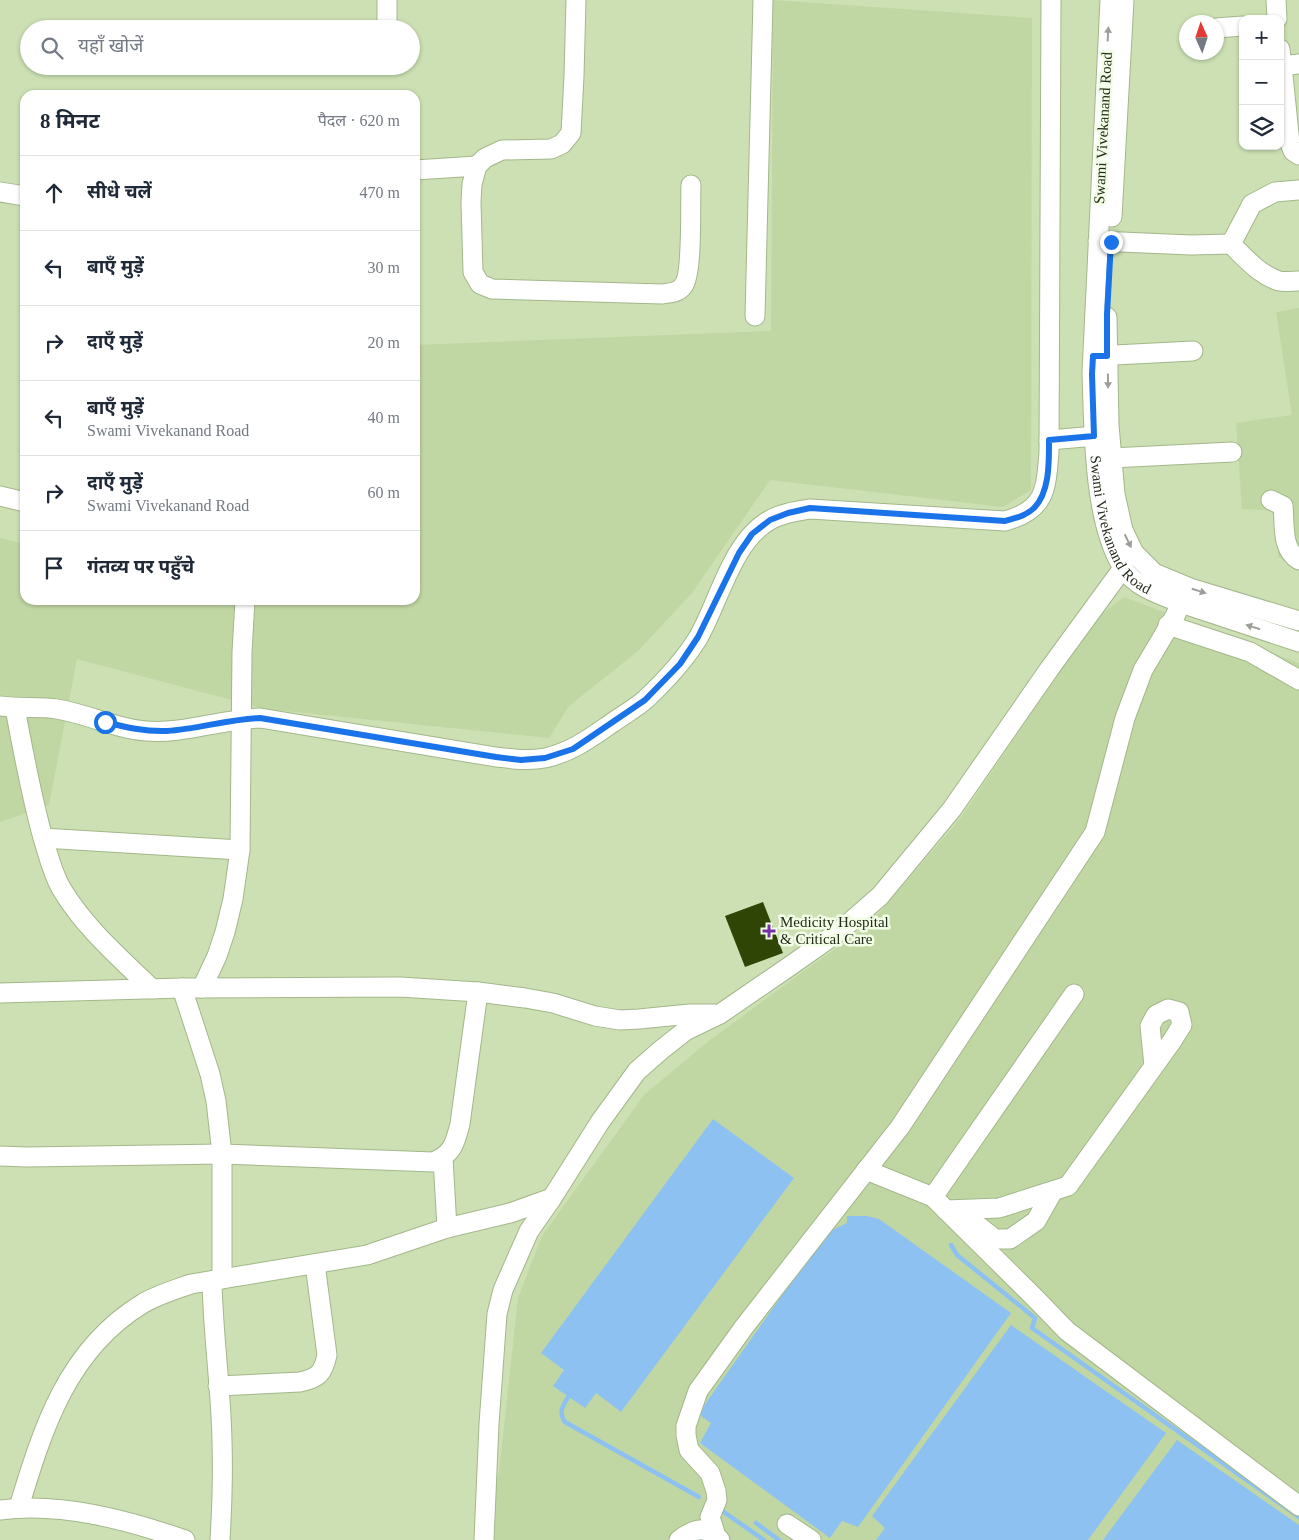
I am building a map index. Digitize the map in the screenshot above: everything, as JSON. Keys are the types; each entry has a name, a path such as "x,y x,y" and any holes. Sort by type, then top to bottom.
{"street":[{"path":"387,0 387,20"},
{"path":"576,0 571,133 562,144 551,149 502,150 485,158 477,166 472,184 471,202 472,272 480,284 492,289 662,294 675,292 684,285 688,271 691,185"},
{"path":"755,316 763,0"},
{"path":"152,989 93,932 70,903 56,878 50,863 28,775 8,707 58,709 127,728 146,731 167,731 242,718 260,718 496,757 521,760 545,758 573,749 645,700 680,664 698,637 739,553 752,534 770,520 788,513 810,508 1005,521 1020,517 1034,508 1042,495 1046,480 1049,440 1051,0"},
{"name":"Swami Vivekanand Road","path":"1110,0 1105,242 1107,314 1100,356 1102,436 1099,487 1108,534 1123,568 1137,583 1161,596 1299,642"},
{"name":"Swami Vivekanand Road","path":"1105,242 1124,0"},
{"path":"1276,0 1277,15"},
{"path":"1224,27 1239,26"},
{"path":"1287,60 1290,143 1293,150 1299,155"},
{"path":"420,170 477,166"},
{"path":"1231,244 1252,204 1275,192 1299,190"},
{"path":"0,192 20,195"},
{"path":"1105,242 1191,245 1231,244 1265,274 1281,281 1299,281"},
{"path":"1100,356 1193,351"},
{"path":"1049,440 1102,436"},
{"name":"Swami Vivekanand Road","path":"1102,436 1112,458 1115,494 1123,530 1134,553 1154,573 1190,588 1299,621"},
{"path":"1112,458 1232,452"},
{"path":"0,496 20,501"},
{"path":"1271,500 1283,506 1286,546 1294,557 1299,560"},
{"path":"484,1540 489,1424 497,1314 503,1290 529,1231 600,1122 637,1071 686,1031 720,1014 841,930 880,896 952,809 1050,668 1123,568"},
{"path":"718,1538 710,1517 717,1500 716,1490 710,1473 689,1450 686,1435 686,1426 698,1392 744,1327 900,1127 1095,832 1128,710 1143,670 1181,603"},
{"path":"202,988 217,956 225,932 233,899 240,850 242,652 246,605"},
{"path":"1168,625 1250,652 1299,680"},
{"path":"43,838 240,850"},
{"path":"0,993 182,988 400,987 478,992 525,998 553,1003 595,1016 620,1020 690,1014 720,1014"},
{"path":"182,988 210,1074 216,1101 222,1154 217,1280 213,1322 222,1439 223,1475 220,1540"},
{"path":"0,1156 222,1154 433,1162 443,1158 451,1151 456,1140 460,1124 478,992"},
{"path":"939,1203 1074,994"},
{"path":"939,1203 1000,1208 1068,1186 1154,1066"},
{"path":"443,1158 447,1228"},
{"path":"866,1170 939,1203 970,1220 995,1239 1010,1239 1036,1221 1053,1191"},
{"path":"19,1507 37,1448 68,1380 90,1348 115,1322 143,1303 165,1292 191,1284 367,1255 447,1228 510,1213 552,1198"},
{"path":"939,1203 1067,1331 1299,1506"},
{"path":"218,1386 300,1382 311,1380 320,1375 327,1355 315,1264"},
{"path":"0,1510 19,1507 62,1510 108,1517 153,1528 185,1540"},
{"path":"787,1524 811,1540"},
{"path":"679,1540 693,1531 702,1529 709,1530 718,1538"}],"shaded area":[{"path":"773,0 1032,18 1031,490 1003,507 770,480 692,593 637,652 569,706 549,738 265,709 77,659 49,805 0,822 0,538 20,543 20,605 420,605 420,345 771,331"},
{"path":"1299,308 1299,568 1278,557 1279,511 1242,509 1236,423 1292,415 1276,312"},
{"path":"1124,597 1299,663 1299,1540 490,1540 493,1495 499,1472 518,1298 542,1236 644,1095 710,1040 867,927 959,820 1096,618"}],"water":[{"path":"713,1119 794,1178 621,1412 596,1393 585,1408 553,1386 564,1370 541,1353"},
{"path":"847,1216 867,1216 879,1219 1011,1313 858,1527 842,1521 830,1538 700,1443 711,1423 698,1414 826,1233 847,1223"},
{"path":"1011,1325 1166,1433 1088,1540 876,1540 885,1528 872,1516"},
{"path":"1177,1440 1299,1525 1299,1540 1103,1540"}],"building":[{"path":"763,902 783,953 745,967 725,916"}],"waterway":[{"path":"951,1245 957,1255 1035,1318 1032,1328 1299,1517"},
{"path":"568,1397 562,1412 565,1422 699,1497"},
{"path":"721,1510 764,1540"},
{"path":"756,1523 779,1540"}],"place":[{"name":"Medicity Hospital & Critical Care","path":"769,931"}],"route":[{"path":"105,722 146,731 167,731 242,718 260,718 521,760 545,758 573,749 645,700 680,664 698,637 739,553 752,534 770,520 788,513 810,508 1005,521 1020,517 1034,508 1042,495 1046,480 1049,440 1094,436 1093,356 1107,356 1111,242"}]}
